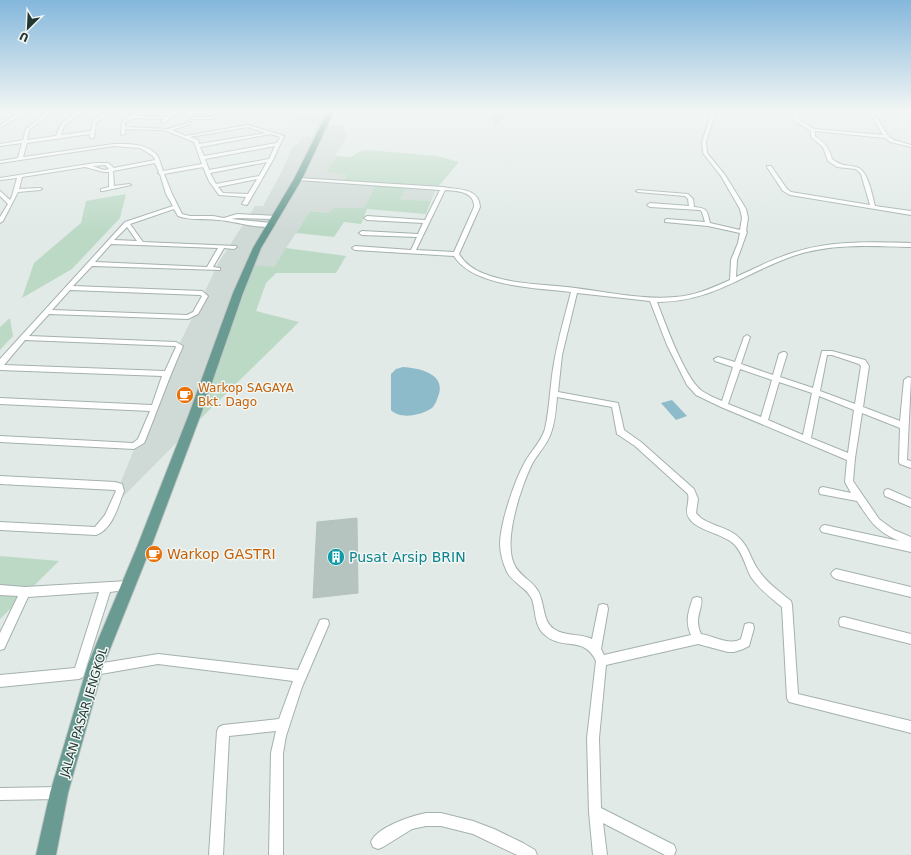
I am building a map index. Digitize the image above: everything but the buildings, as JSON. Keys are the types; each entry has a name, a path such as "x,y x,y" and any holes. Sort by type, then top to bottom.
{"main road":[{"name":"JALAN PASAR JENGKOL","path":"46,855 60,793 95,669 194,414 238,293 257,248 298,179 312,151"}],"street":[{"path":"0,162 20,159 25,151"},
{"path":"20,159 25,151"},
{"path":"151,151 155,155 160,173 175,207 183,217 232,222 273,221"},
{"path":"200,151 207,172 221,194 250,196"},
{"path":"202,158 241,151"},
{"path":"245,204 276,151"},
{"path":"705,151 744,209 744,232 734,260 733,282"},
{"path":"828,151 830,160 838,166 857,168 863,174 873,207"},
{"path":"207,172 271,160"},
{"path":"0,179 85,165 104,171 157,161"},
{"path":"160,173 204,165"},
{"path":"769,167 785,190 790,193 911,213"},
{"path":"111,169 112,188"},
{"path":"0,221 17,191 20,176"},
{"path":"215,186 261,177"},
{"path":"298,179 443,188 467,192 477,201 477,207 456,254"},
{"path":"103,190 129,185"},
{"path":"413,251 443,188"},
{"path":"17,191 40,189"},
{"path":"638,191 686,195 690,199 692,208"},
{"path":"0,193 10,203"},
{"path":"650,205 692,208 705,211 708,224"},
{"path":"0,365 127,223 175,207"},
{"path":"224,220 237,216 273,221"},
{"path":"367,218 427,222"},
{"path":"667,221 708,224 744,232"},
{"path":"127,223 141,243"},
{"path":"362,233 420,236"},
{"path":"110,242 234,247"},
{"path":"456,254 467,267 504,282 653,300 687,297 724,286 780,259 802,252 852,244 911,245"},
{"path":"209,269 222,246"},
{"path":"355,248 456,254"},
{"path":"90,264 218,269"},
{"path":"47,312 188,317 196,314 205,296 202,293 69,288"},
{"path":"575,290 558,364 555,394 546,436 529,463 517,493 505,541 506,555 509,566 534,593 544,623 550,632 589,643 596,649 601,661 593,738 595,812 600,855"},
{"path":"653,300 670,345 690,383 699,392 724,405 851,458"},
{"path":"724,405 747,337"},
{"path":"0,439 134,446 141,441 167,374 180,346 23,338"},
{"path":"806,440 824,353 832,353 859,361 865,366 851,458 849,482 876,522 891,533 911,542"},
{"path":"764,421 783,354"},
{"path":"718,359 859,408 906,431"},
{"path":"0,365 167,374"},
{"path":"911,381 908,380 908,404 903,462 911,465"},
{"path":"555,394 615,405 620,432 638,444 691,492 694,500 691,511 693,516 701,522 727,533 743,547 757,577 787,605 793,698 911,727"},
{"path":"0,400 155,408"},
{"path":"0,480 115,486 119,487 120,491 106,522 96,531 0,526"},
{"path":"823,491 860,498"},
{"path":"888,493 911,503"},
{"path":"825,529 911,548"},
{"path":"836,574 911,592"},
{"path":"0,590 25,592 128,586"},
{"path":"0,681 79,673 106,587"},
{"path":"0,645 25,592"},
{"path":"697,602 692,614 692,624 698,639"},
{"path":"596,649 602,609"},
{"path":"844,622 911,639"},
{"path":"276,855 277,753 284,724 301,676 324,624"},
{"path":"601,661 698,639 707,640 726,647 737,646 745,642 749,628"},
{"path":"95,669 158,659 301,676"},
{"path":"216,855 223,731 284,724"},
{"path":"0,794 60,793"},
{"path":"595,812 669,850"},
{"path":"378,842 399,828 412,822 426,819 438,819 452,821 497,838 530,855"}],"shaded area":[{"path":"291,151 338,151 326,172 348,175 344,181 376,184 364,208 333,208 329,213 310,211 274,267 188,431 109,511 164,376 219,262 255,206 263,206 283,169"},
{"path":"408,186 436,189 431,201 400,199"}],"green space":[{"path":"360,151 378,151 437,156 459,162 436,189 408,186 400,199 431,201 426,214 367,209 361,224 344,222 334,237 296,233 310,211 329,213 333,208 364,208 376,184 344,182 347,175 326,172 336,156 351,157"},
{"path":"126,194 120,218 72,269 22,298 34,263 81,223 86,201"},
{"path":"286,248 346,256 336,273 276,273 266,283 256,311 299,322 188,431 248,265 274,267"},
{"path":"10,318 13,336 0,350 0,327"},
{"path":"0,556 59,561 0,619"}],"water":[{"path":"403,367 423,370 434,376 438,381 440,387 439,394 432,408 428,411 405,416 391,410 391,374 396,369"},
{"path":"672,400 687,416 676,420 661,403"}],"place":[{"name":"Warkop SAGAYA Bkt. Dago","path":"185,395"},
{"name":"Warkop GASTRI","path":"154,554"},
{"name":"Pusat Arsip BRIN","path":"336,557"}]}
